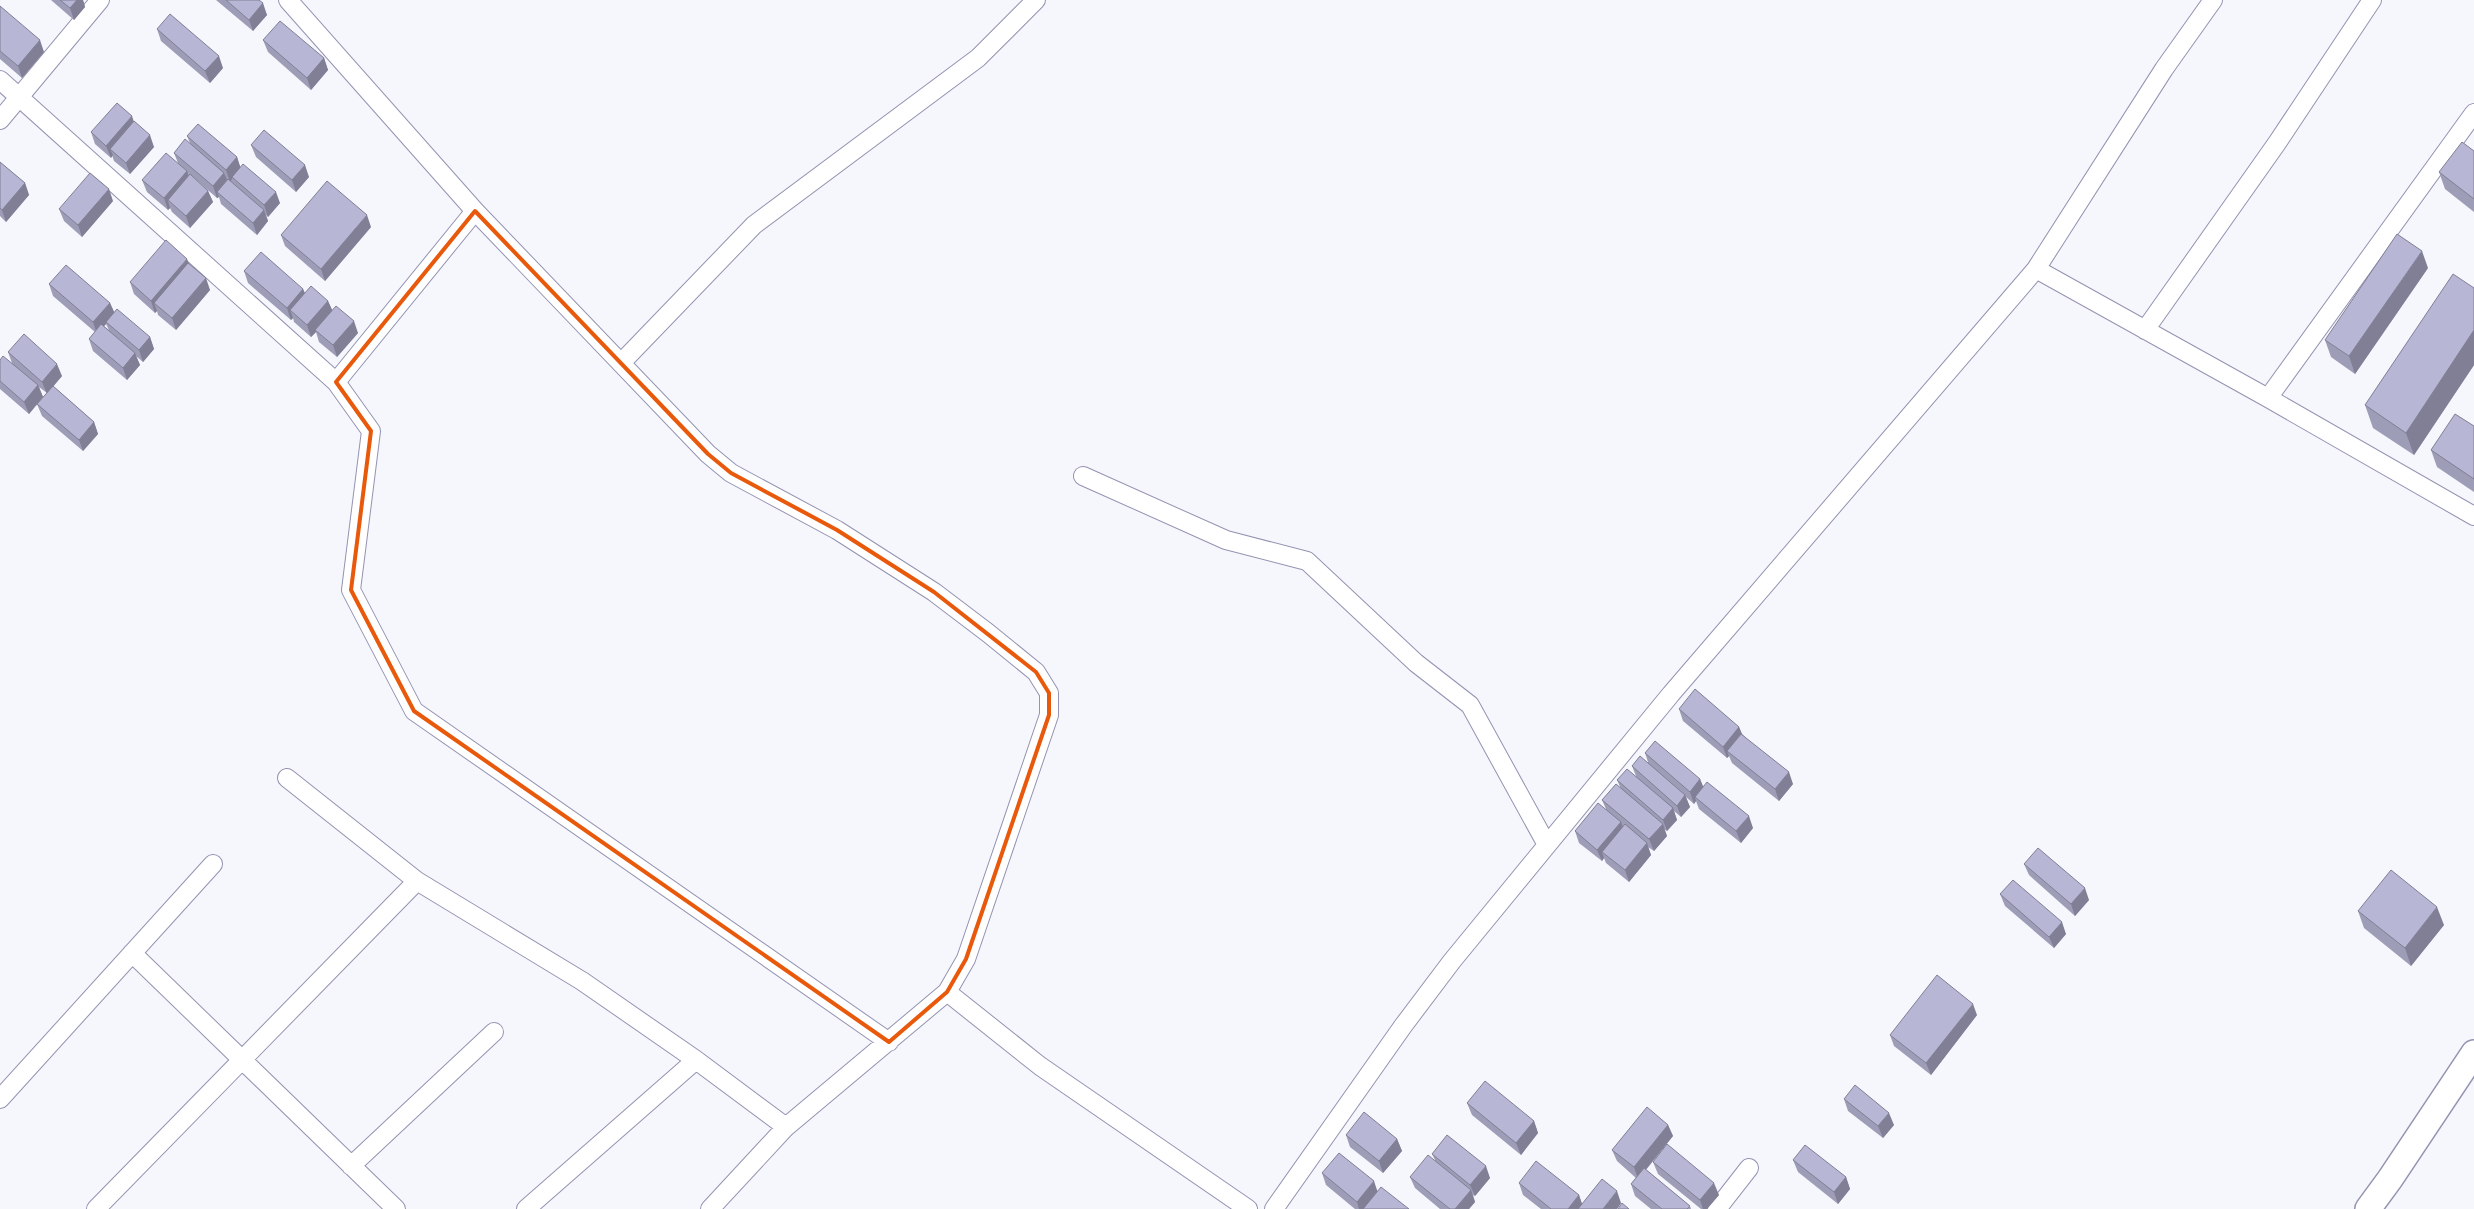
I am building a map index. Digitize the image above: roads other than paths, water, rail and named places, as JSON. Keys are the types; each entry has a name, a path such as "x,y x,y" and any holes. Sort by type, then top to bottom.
{"street":[{"path":"0,120 100,0"},
{"path":"288,0 475,211 708,454 731,473 837,530 934,592 1036,672 1049,693 1048,715 966,959 947,992 786,1127 710,1209"},
{"path":"621,363 754,225 978,58 1036,0"},
{"path":"1274,1209 1408,1018 1452,961 1671,694 2036,269 2164,69 2213,0"},
{"path":"2145,330 2277,142 2372,0"},
{"path":"0,80 336,382 371,431 351,590 414,711 889,1042"},
{"path":"2268,398 2474,113"},
{"path":"336,382 475,211"},
{"path":"2036,269 2268,398 2474,516"},
{"path":"1083,476 1226,540 1307,561 1416,663 1470,705 1548,845"},
{"path":"287,778 417,881 582,981 696,1060 786,1127"},
{"path":"0,1099 213,864"},
{"path":"96,1209 417,881"},
{"path":"132,953 396,1209"},
{"path":"947,992 1040,1066 1248,1209"},
{"path":"352,1166 494,1032"},
{"path":"2368,1209 2474,1053"},
{"path":"526,1209 696,1060"},
{"path":"1717,1209 1749,1168"}]}
